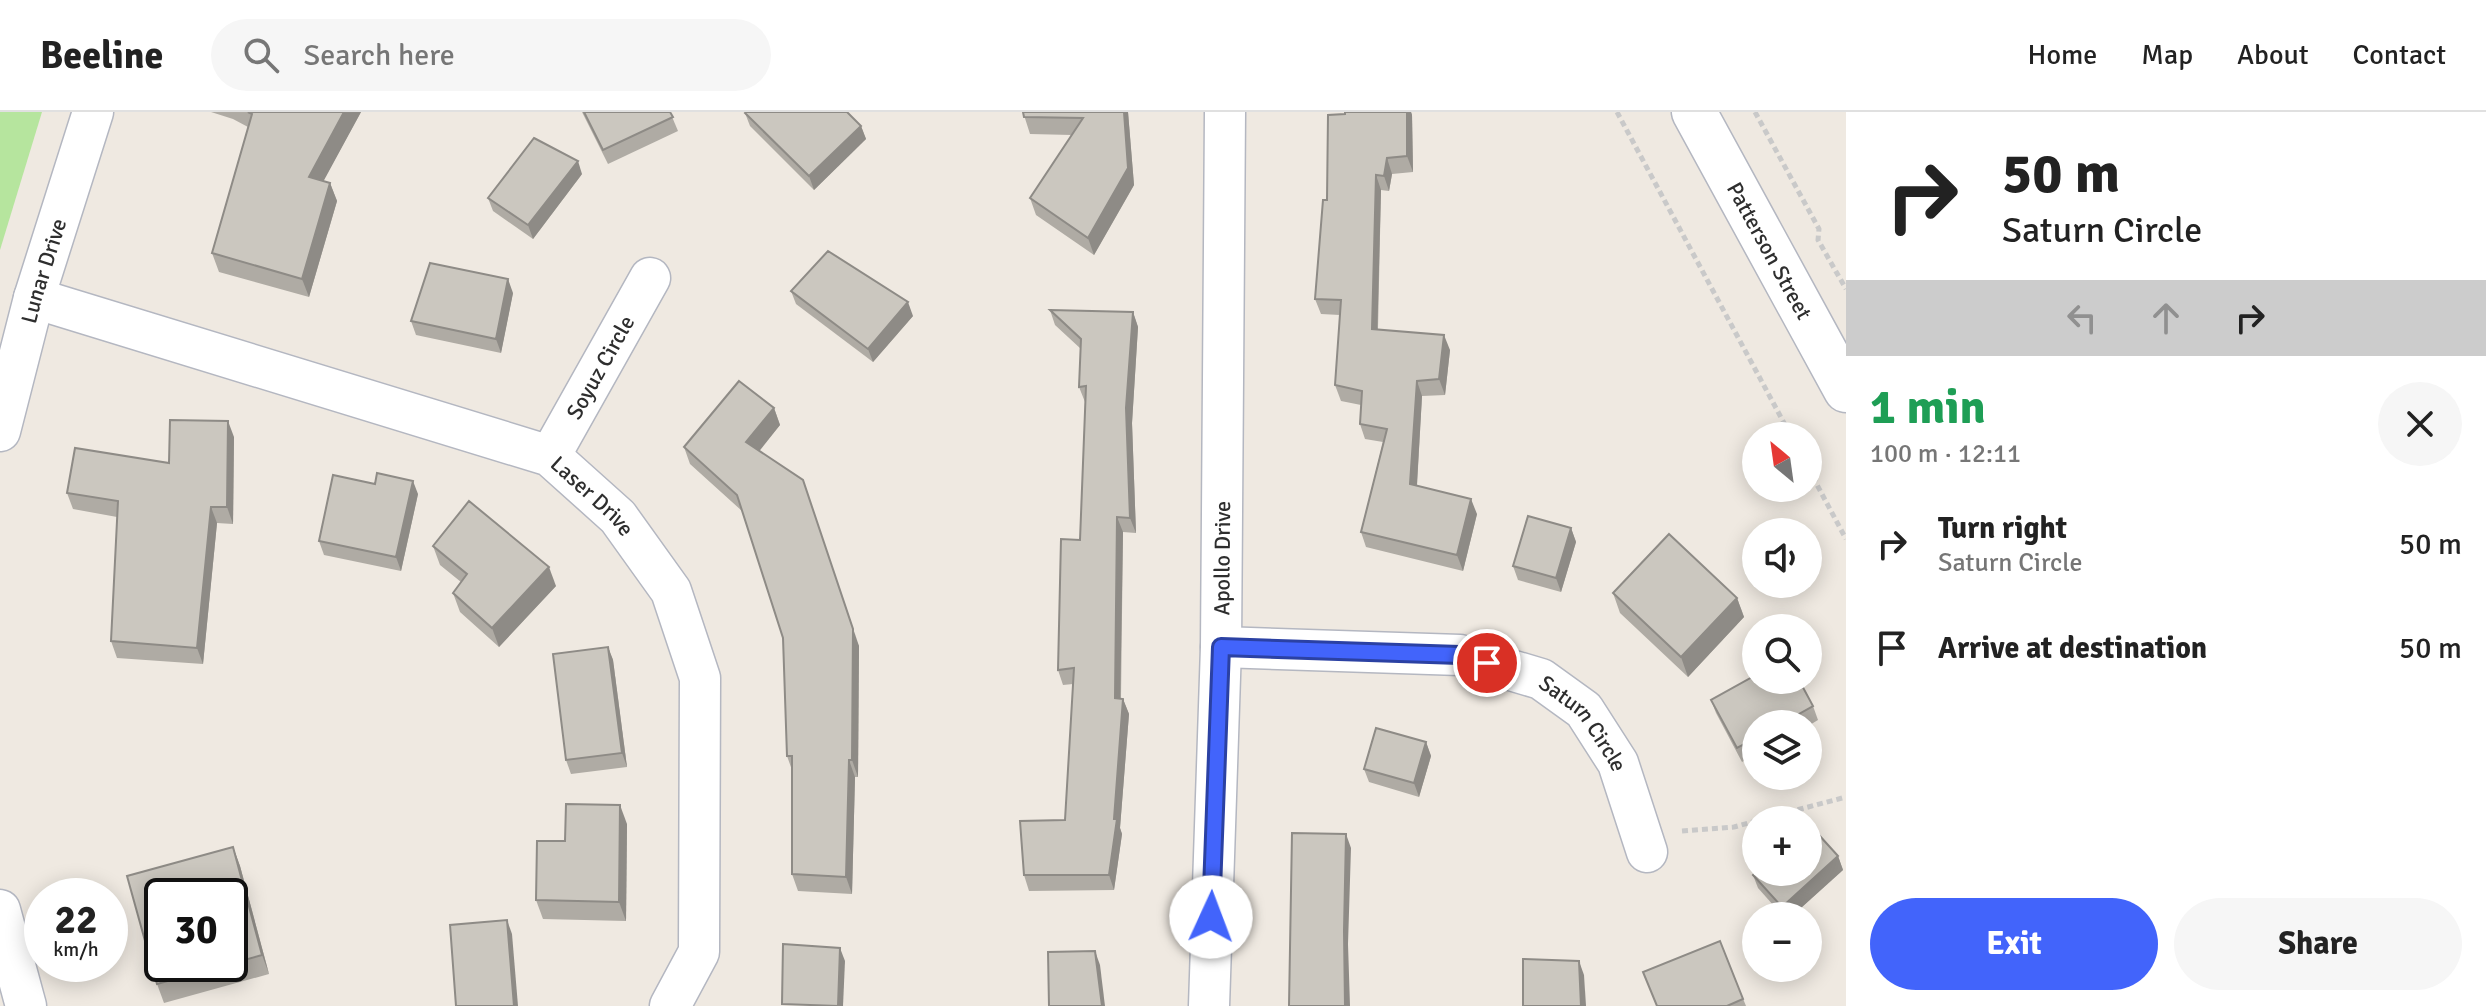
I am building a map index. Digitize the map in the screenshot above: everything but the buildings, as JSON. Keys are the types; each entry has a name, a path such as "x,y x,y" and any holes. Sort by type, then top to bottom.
{"street":[{"name":"Lunar Drive","path":"0,431 34,298 93,112"},
{"name":"Apollo Drive","path":"1209,1006 1221,647 1225,112"},
{"name":"Patterson Street","path":"1694,112 1846,390"},
{"name":"Soyuz Circle","path":"550,456 650,278"},
{"name":"Laser Drive","path":"34,298 550,456 618,517 671,591 700,678 699,952 670,1006"},
{"name":"Saturn Circle","path":"1221,647 1460,655 1541,679 1584,710 1618,763 1644,843"},
{"path":"0,910 26,1006"}],"path":[{"path":"1617,112 1783,422"},
{"path":"1755,112 1819,229 1818,240 1846,289"},
{"path":"1822,494 1846,539"},
{"path":"1812,806 1846,797"},
{"path":"1644,843 1742,825"}],"green space":[{"path":"0,112 42,112 0,250"}],"route":[{"path":"1211,917 1221,647 1460,655 1487,663"}]}
